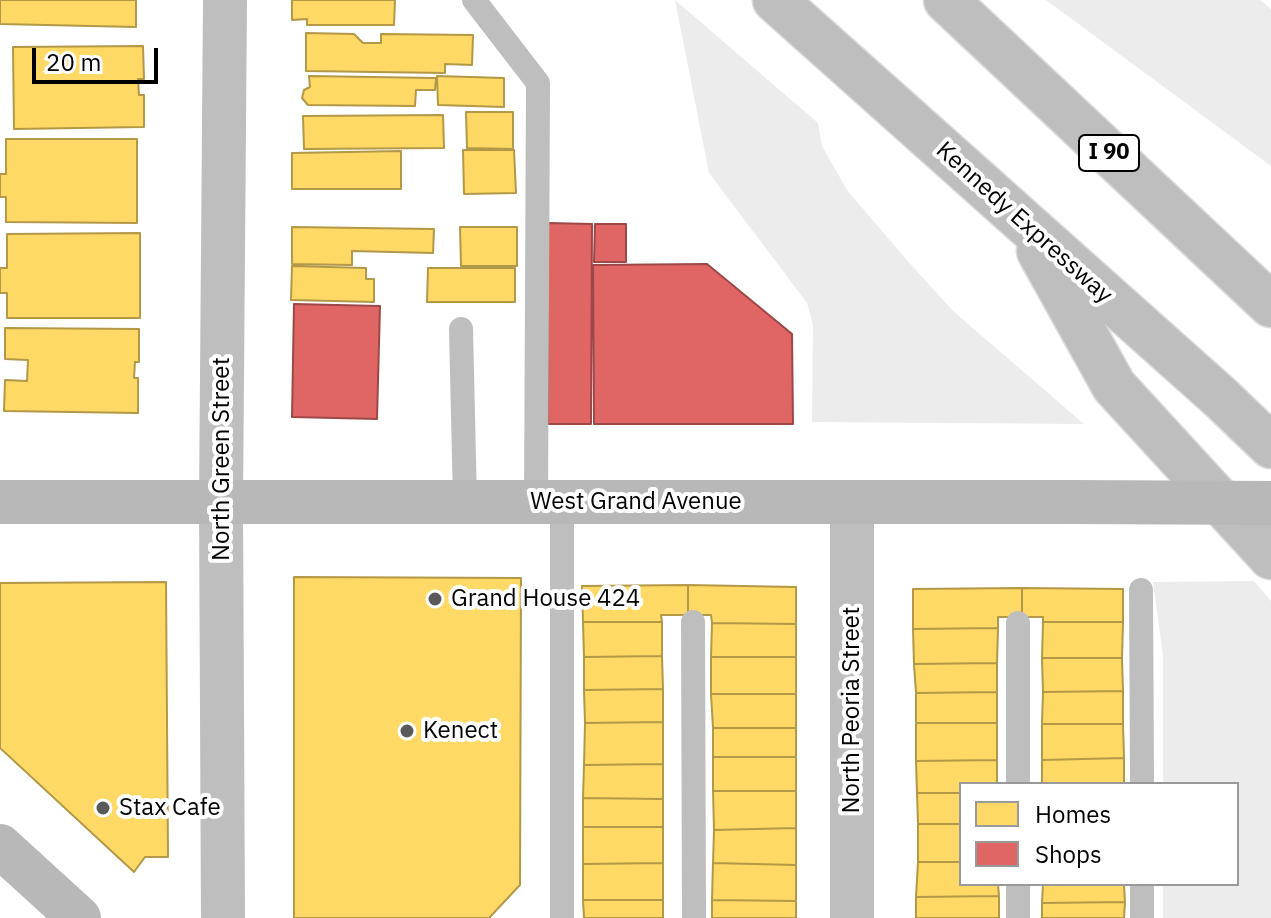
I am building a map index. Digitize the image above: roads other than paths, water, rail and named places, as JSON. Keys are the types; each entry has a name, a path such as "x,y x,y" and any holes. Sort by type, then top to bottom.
{"main road":[{"name":"North Green Street","path":"223,918 221,502 225,0"},
{"name":"Kennedy Expressway","path":"775,0 1271,446"},
{"name":"I 90","path":"946,0 1271,305"},
{"path":"1025,224 1114,386 1271,557"},
{"name":"West Grand Avenue","path":"0,502 1271,503"},
{"name":"North Peoria Street","path":"852,502 852,918"},
{"path":"0,846 79,918"}],"lane":[{"path":"474,0 538,83 562,918"},
{"path":"461,329 465,502"},
{"path":"1141,590 1142,782"},
{"path":"693,622 694,918"},
{"path":"1018,623 1018,782"},
{"path":"1018,886 1018,918"},
{"path":"1142,886 1142,918"}],"place":[{"name":"Grand House 424","path":"435,599"},
{"name":"Kenect","path":"407,731"},
{"name":"Stax Cafe","path":"103,808"}]}
